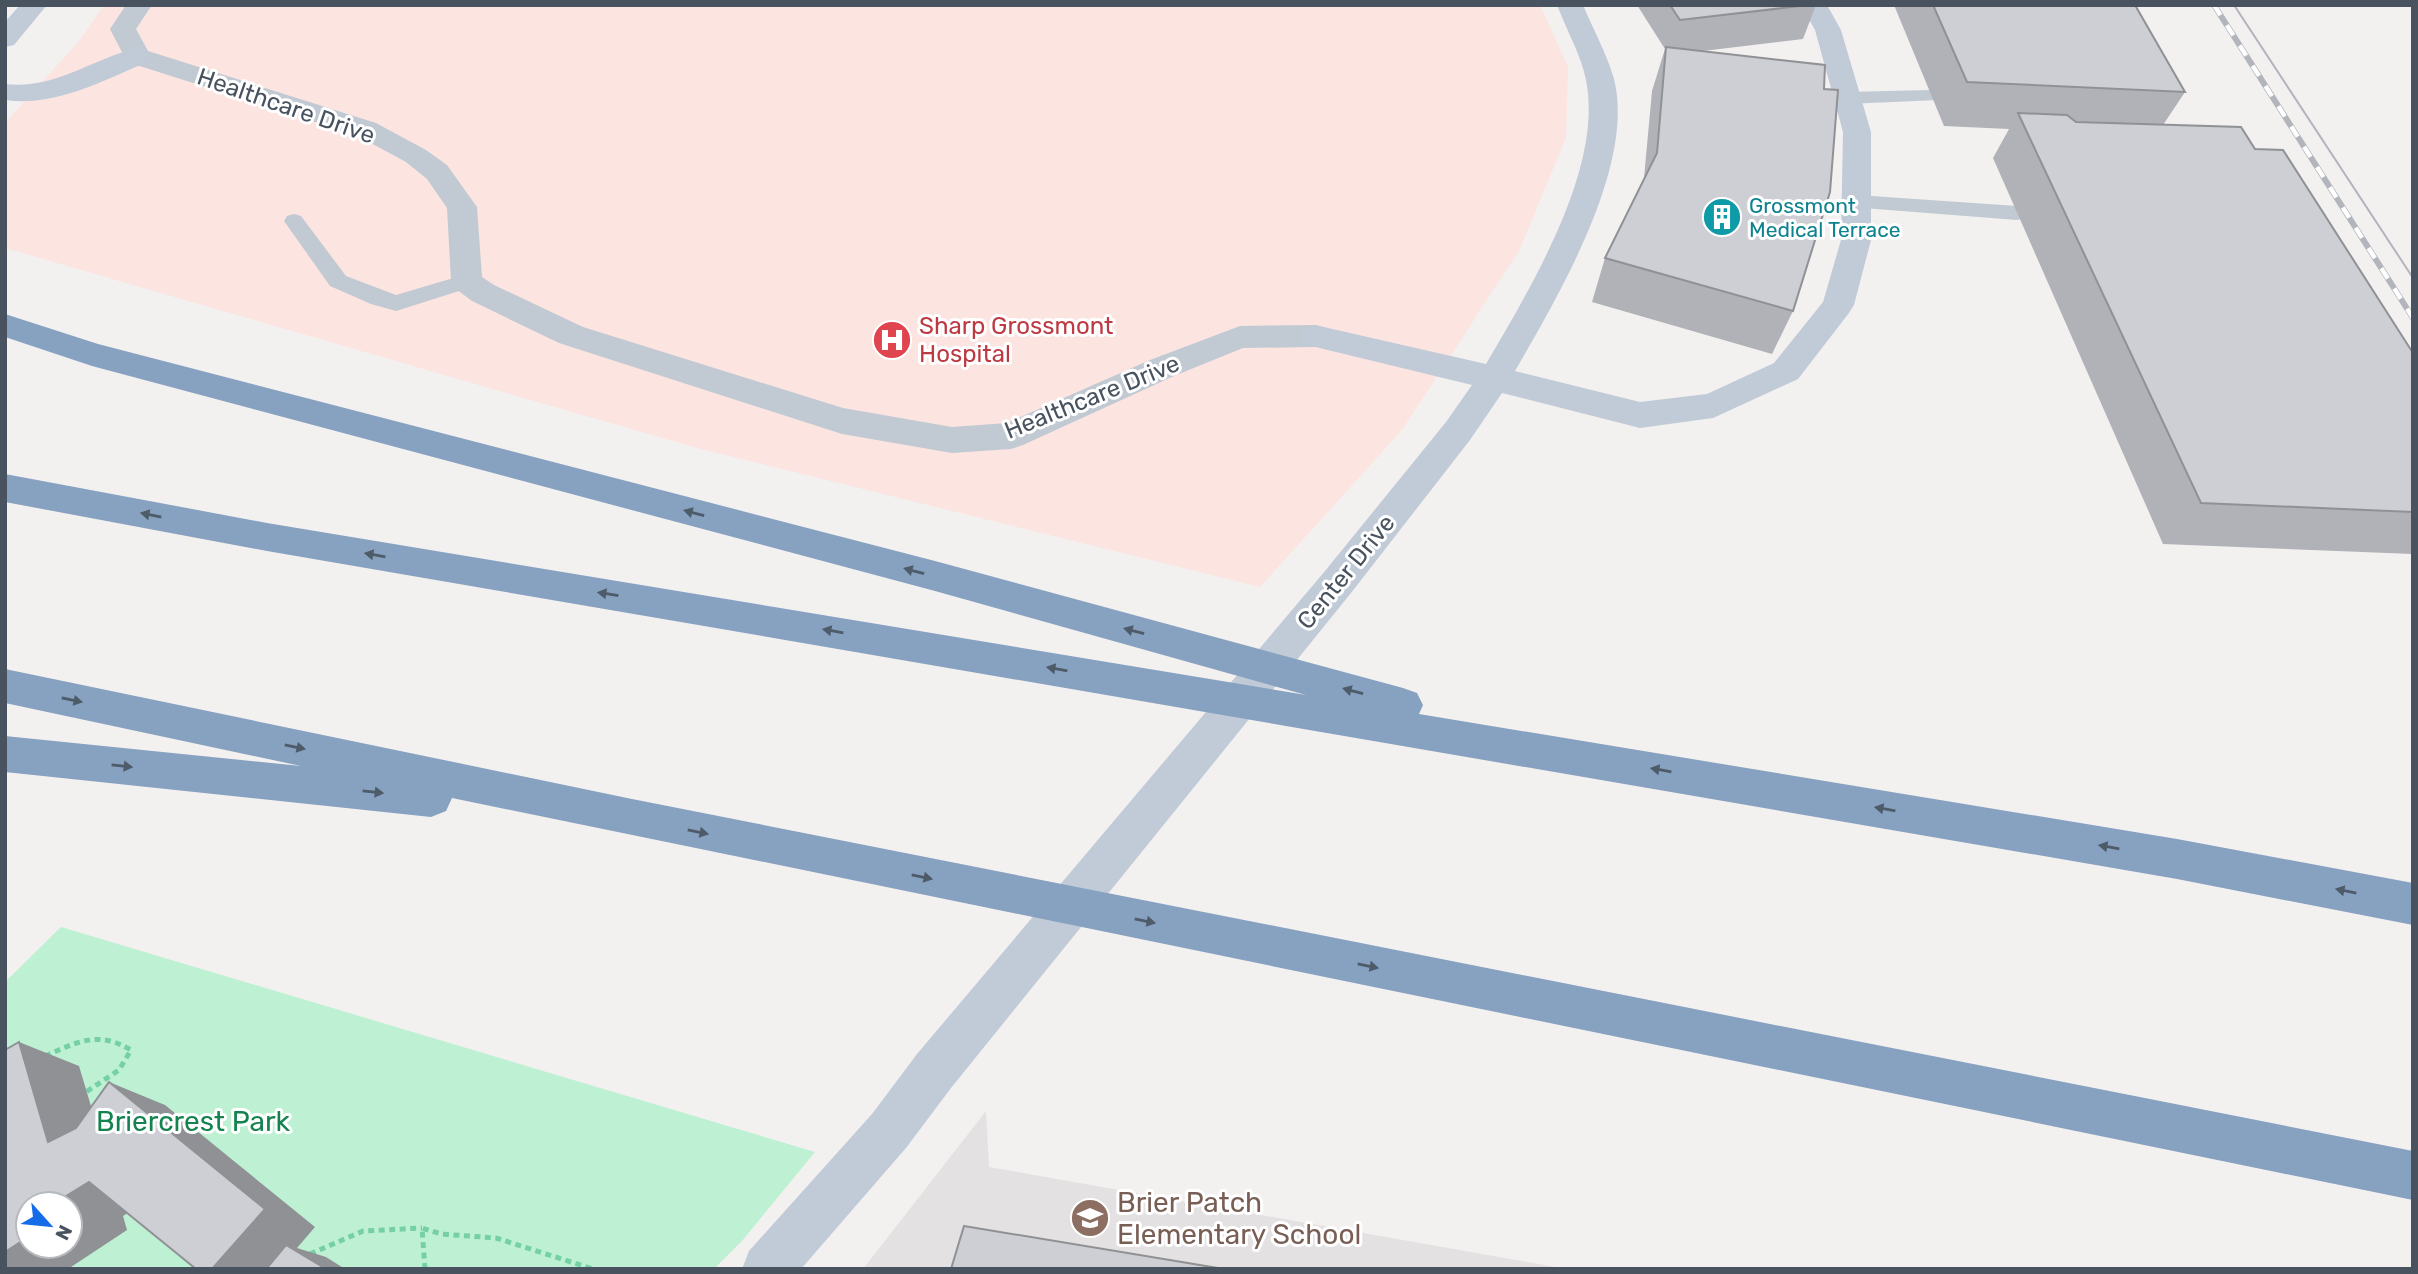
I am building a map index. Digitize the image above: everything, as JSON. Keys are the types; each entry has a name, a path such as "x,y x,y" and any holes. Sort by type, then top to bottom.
{"highway":[{"path":"5,325 92,354 934,576 1608,761"},
{"path":"5,338 92,354"},
{"path":"5,488 280,539 2177,859 2413,904"},
{"path":"5,686 632,818 2401,1174"},
{"path":"5,754 632,818"}],"street":[{"path":"5,39 34,5"},
{"path":"5,92 18,96 84,80 137,56 123,29 139,5"},
{"name":"Center Drive","path":"767,1269 889,1131 934,1071 1338,582 1458,431 1494,379 1530,316 1574,226 1592,178 1603,132 1600,80 1570,5"},
{"name":"Healthcare Drive","path":"137,56 366,129 416,156 437,172 462,207 467,281 483,293 571,335 842,421 951,440 1011,436 1240,337 1315,336 1640,415 1713,406 1786,371 1838,305 1856,240 1857,132 1828,30 1814,5"}],"lane":[{"path":"1847,98 1931,96"},
{"path":"1857,202 1906,207 1945,223 2017,212 1938,193 1906,207"},
{"path":"294,221 338,281 379,299 396,303 467,281"}],"path":[{"path":"35,1061 92,1036 117,1041 131,1050 118,1070 86,1092"},
{"path":"422,1227 425,1269"},
{"path":"302,1259 346,1235 366,1230 422,1227 441,1234 495,1238 593,1269"}],"shaded area":[{"name":"Sharp Grossmont Hospital","path":"104,5 1540,5 1568,67 1566,138 1519,251 1402,430 1260,587 697,448 5,248 5,123 80,40"},
{"name":"Brier Patch Elementary School","path":"986,1111 989,1167 1567,1269 863,1269"}],"green space":[{"name":"Briercrest Park","path":"61,927 815,1152 742,1241 714,1269 5,1269 5,982"}],"building":[{"path":"1670,5 1809,5 1680,20"},
{"path":"1933,5 2135,5 2185,92 1967,82"},
{"name":"Grossmont Medical Terrace","path":"1666,47 1825,65 1824,89 1838,90 1830,192 1793,311 1605,258 1657,153"},
{"path":"2018,113 2067,115 2076,122 2241,127 2255,149 2283,150 2413,353 2413,512 2201,503"},
{"path":"19,1042 48,1142 76,1128 109,1082 265,1209 212,1269 196,1269 89,1182 76,1190 14,1190 14,1246 5,1252 5,1050"},
{"path":"964,1226 1224,1269 951,1269"},
{"path":"286,1245 326,1269 266,1269"}],"tram line":[{"path":"2234,5 2413,278"}],"railway":[{"path":"2214,5 2413,318"}],"place":[{"name":"Grossmont Medical Terrace","path":"1722,217"},
{"name":"Sharp Grossmont Hospital","path":"892,340"},
{"name":"Brier Patch Elementary School","path":"1090,1218"}]}
